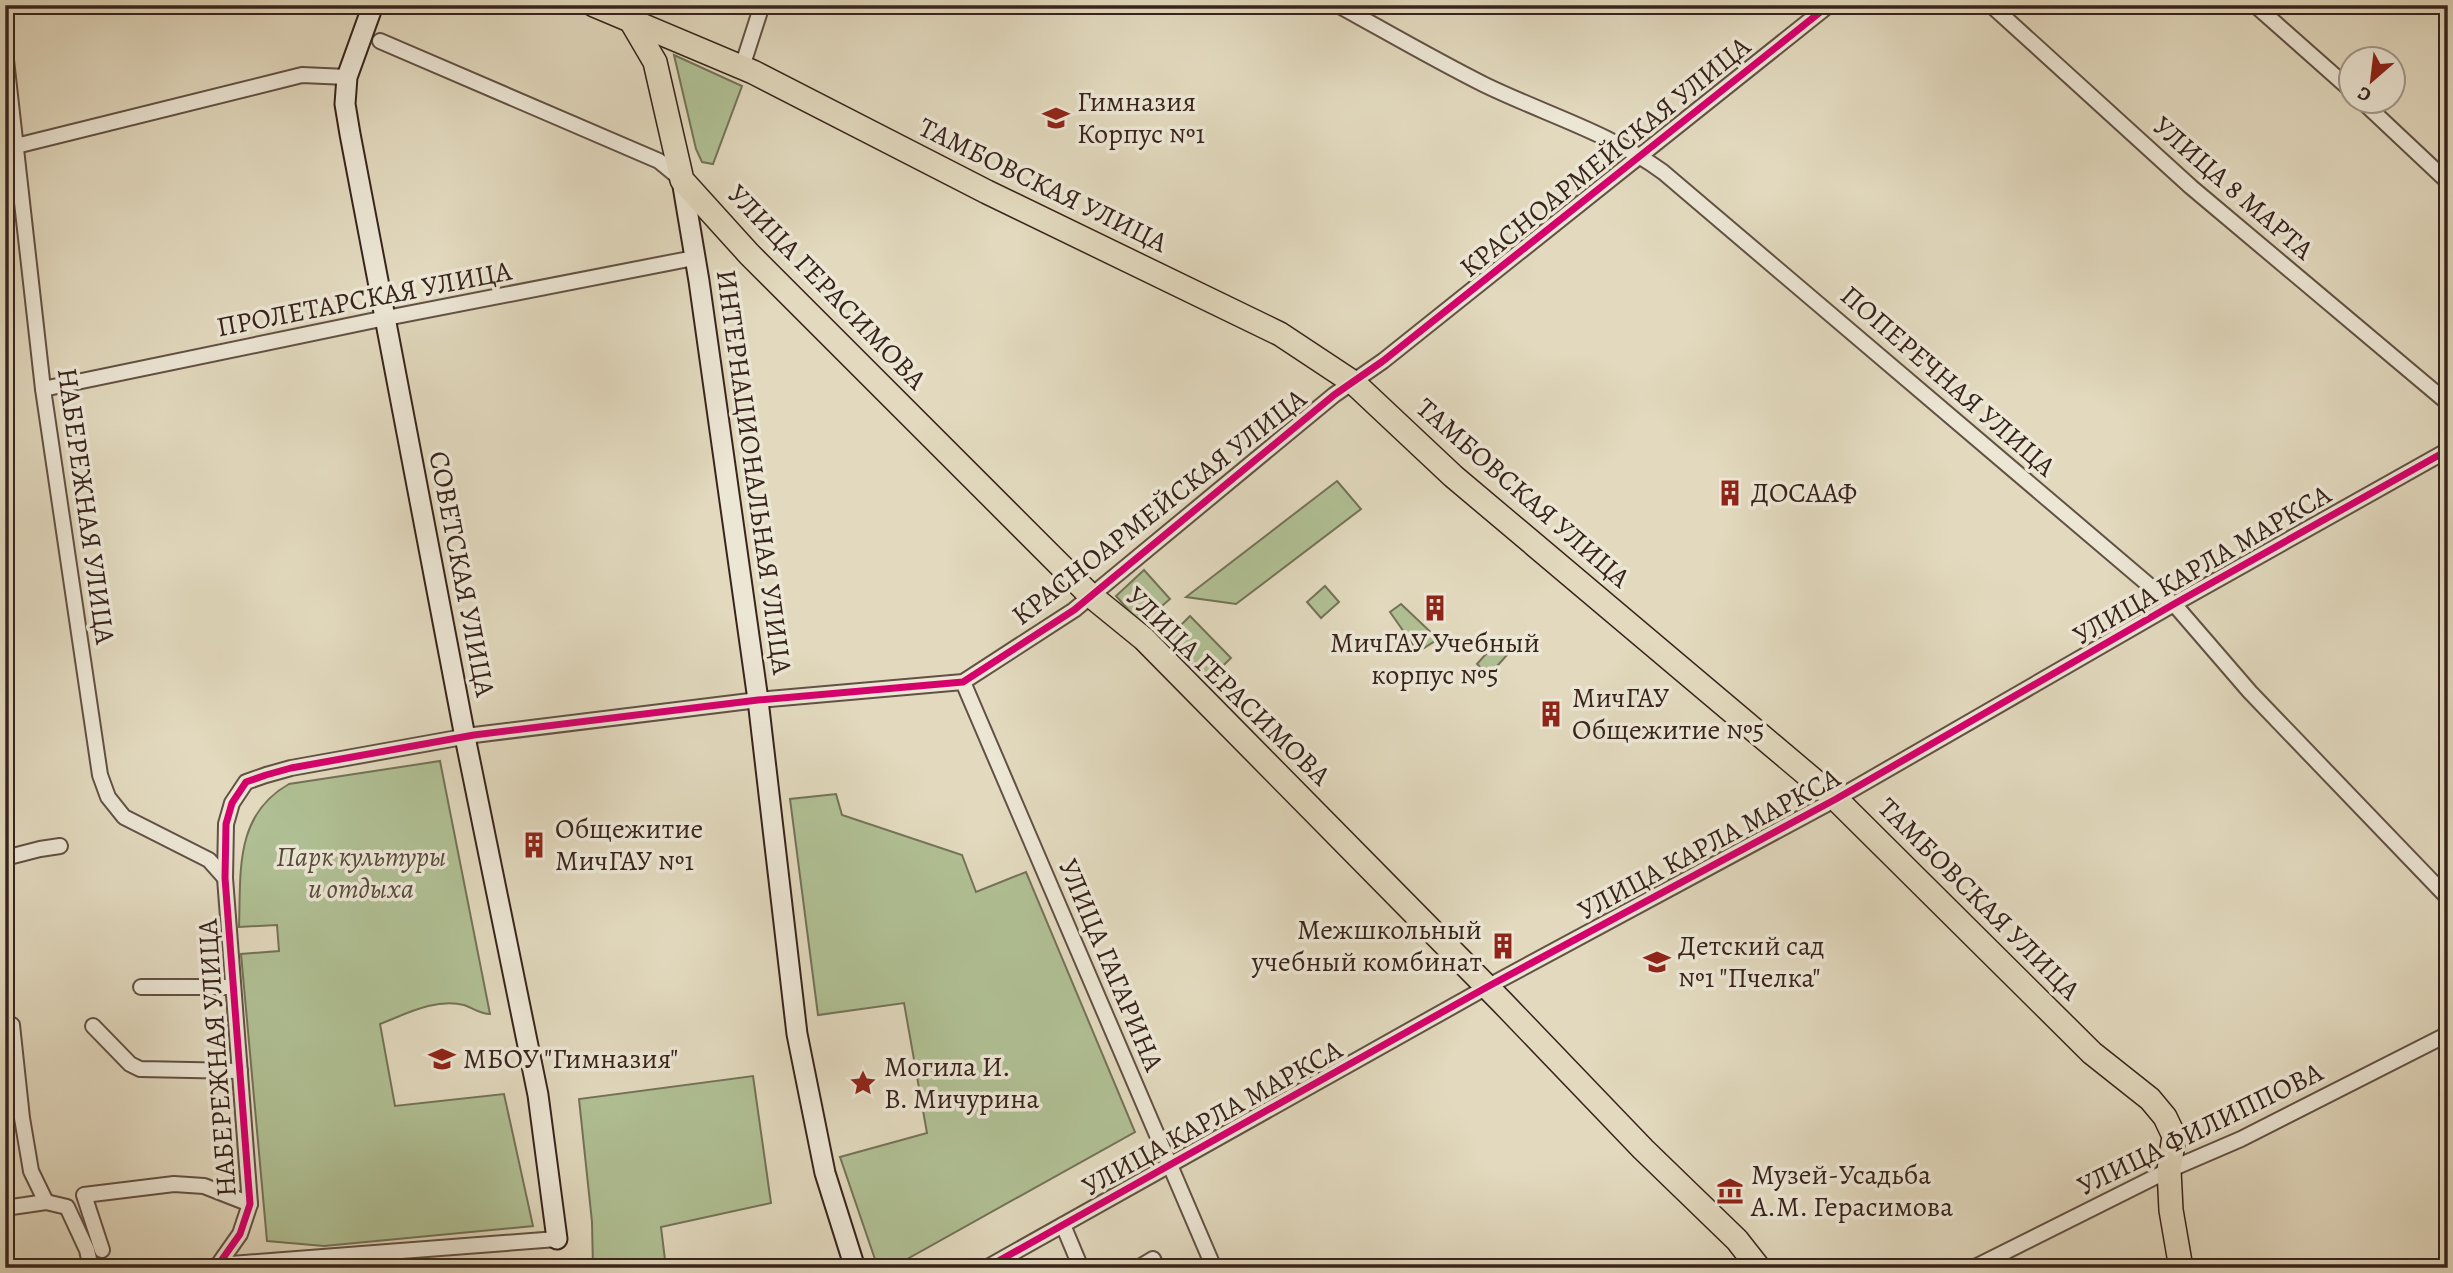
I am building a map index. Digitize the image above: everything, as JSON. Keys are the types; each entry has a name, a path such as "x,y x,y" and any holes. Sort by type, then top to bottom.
{"main road":[{"name":"СОВЕТСКАЯ УЛИЦА","path":"373,5 347,77 345,104 349,134 465,737 538,1095 557,1239"},
{"name":"ТАМБОВСКАЯ УЛИЦА","path":"594,5 742,67 987,192 1280,334 1354,383 1454,476 1836,799 2092,1053 2150,1099 2165,1117 2174,1136 2169,1170 2171,1210 2180,1268"},
{"name":"УЛИЦА ГЕРАСИМОВА","path":"631,21 655,62 682,180 749,254 1090,595 1144,639 1643,1149 1737,1240 1759,1268"},
{"name":"ИНТЕРНАЦИОНАЛЬНАЯ УЛИЦА","path":"682,180 758,700 797,1034 825,1173 855,1268"}],"street":[{"path":"742,67 762,5"},
{"name":"ПОПЕРЕЧНАЯ УЛИЦА","path":"1338,5 1485,85 1641,156 1815,299 2174,604 2250,692 2448,898"},
{"name":"КРАСНОАРМЕЙСКАЯ УЛИЦА","path":"225,878 226,824 232,803 246,782 291,768 465,737 758,700 963,682 1073,610 1334,396 1354,383 1829,5"},
{"name":"УЛИЦА 8 МАРТА","path":"1991,5 2191,187 2448,403"},
{"path":"2255,5 2338,79"},
{"path":"2442,5 2448,10"},
{"path":"380,41 659,162 682,180"},
{"name":"НАБЕРЕЖНАЯ УЛИЦА","path":"5,51 43,389 100,775 108,797 124,817 209,860 225,878 250,1205 240,1234 217,1266"},
{"path":"16,146 302,75 347,77"},
{"path":"2378,116 2448,182"},
{"name":"ПРОЛЕТАРСКАЯ УЛИЦА","path":"43,389 385,318 694,258"},
{"name":"УЛИЦА КАРЛА МАРКСА","path":"986,1268 1487,987 1836,799 2448,450"},
{"name":"УЛИЦА ГАГАРИНА","path":"963,682 1214,1268"},
{"path":"5,858 60,846"},
{"name":"НАБЕРЕЖНАЯ УЛИЦА","path":"141,987 233,987"},
{"path":"12,1025 22,1118 32,1171 46,1202"},
{"name":"НАБЕРЕЖНАЯ УЛИЦА","path":"93,1026 130,1064 140,1069 240,1071"},
{"name":"УЛИЦА ФИЛИППОВА","path":"1973,1268 2169,1170 2241,1139 2448,1034"},
{"name":"НАБЕРЕЖНАЯ УЛИЦА","path":"102,1250 84,1195 184,1185 204,1186 250,1205"},
{"path":"5,1208 46,1202 67,1207 87,1250 91,1268"},
{"path":"1063,1225 1081,1268"},
{"path":"217,1266 557,1239"},
{"path":"1138,1268 1153,1259 1157,1268"}],"green space":[{"path":"674,55 742,86 713,164 702,162 696,149"},
{"path":"1337,481 1361,509 1236,604 1186,597"},
{"path":"1144,570 1170,599 1141,624 1116,596"},
{"path":"1325,586 1339,602 1321,618 1307,602"},
{"path":"1401,604 1438,639 1418,652 1390,612"},
{"path":"1190,616 1231,658 1208,680 1168,638"},
{"path":"1495,644 1507,655 1489,675 1477,664"},
{"name":"Парк культуры и отдыха","path":"440,761 490,1014 464,1005 442,1004 421,1008 380,1024 395,1106 504,1094 533,1226 324,1246 267,1241 241,954 279,951 277,925 239,927 241,866 250,828 258,812 271,797 289,784"},
{"path":"836,794 842,815 962,855 976,892 1026,872 1135,1132 891,1268 878,1268 840,1157 927,1133 904,1003 818,1015 790,799"},
{"path":"753,1076 771,1203 661,1227 666,1268 593,1268 592,1222 579,1099"}],"cycle path":[{"path":"216,1268 240,1234 250,1204 225,878 226,824 232,803 246,782 291,768 474,735 758,700 963,682 1074,610 1334,395 1383,361 1829,5"},
{"path":"986,1268 1487,987 1836,799 2448,450"}],"place":[{"name":"Гимназия Корпус №1","path":"1056,118"},
{"name":"ДОСААФ","path":"1730,493"},
{"name":"МичГАУ Учебный корпус №5","path":"1435,608"},
{"name":"МичГАУ Общежитие №5","path":"1551,714"},
{"name":"Общежитие МичГАУ №1","path":"534,845"},
{"name":"Межшкольный учебный комбинат","path":"1503,946"},
{"name":"Детский сад №1 \"Пчелка\"","path":"1657,962"},
{"name":"МБОУ \"Гимназия\"","path":"442,1059"},
{"name":"Могила И. В. Мичурина","path":"863,1083"},
{"name":"Музей-Усадьба А.М. Герасимова","path":"1730,1191"}]}
